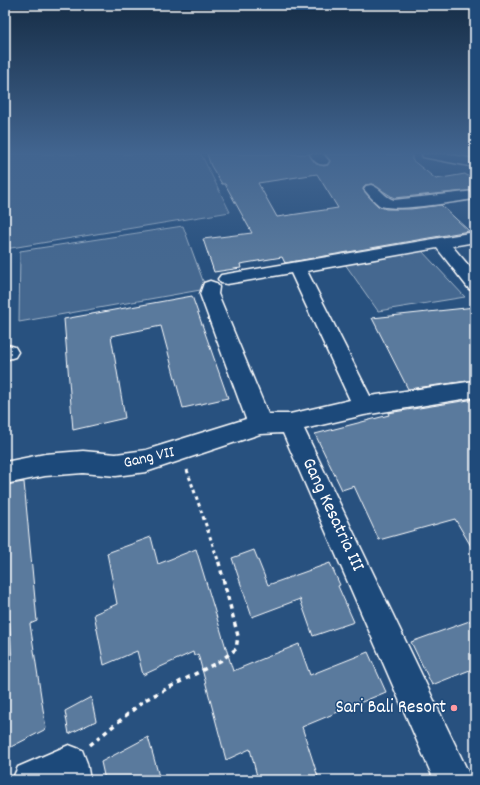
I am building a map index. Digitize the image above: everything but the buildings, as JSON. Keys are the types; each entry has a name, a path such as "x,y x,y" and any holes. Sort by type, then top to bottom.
{"street":[{"path":"373,191 385,202 398,204 475,195"},
{"path":"260,424 209,294 218,283 475,237"},
{"path":"441,243 475,285"},
{"path":"297,268 364,406"},
{"path":"290,423 364,406 475,389"},
{"name":"Gang VII","path":"5,473 45,465 83,462 116,466 146,461 260,424 290,423"},
{"name":"Gang Kesatria III","path":"290,423 453,780"},
{"path":"31,780 70,771"}],"path":[{"path":"70,771 145,700 220,661 236,649 238,636 222,570 180,451"}],"shaded area":[{"path":"5,191 219,191 230,212 5,249"},
{"path":"183,226 206,289 19,322 20,251"},
{"path":"421,250 465,297 378,311 345,264"}],"place":[{"name":"Sari Bali Resort","path":"454,708"}]}
